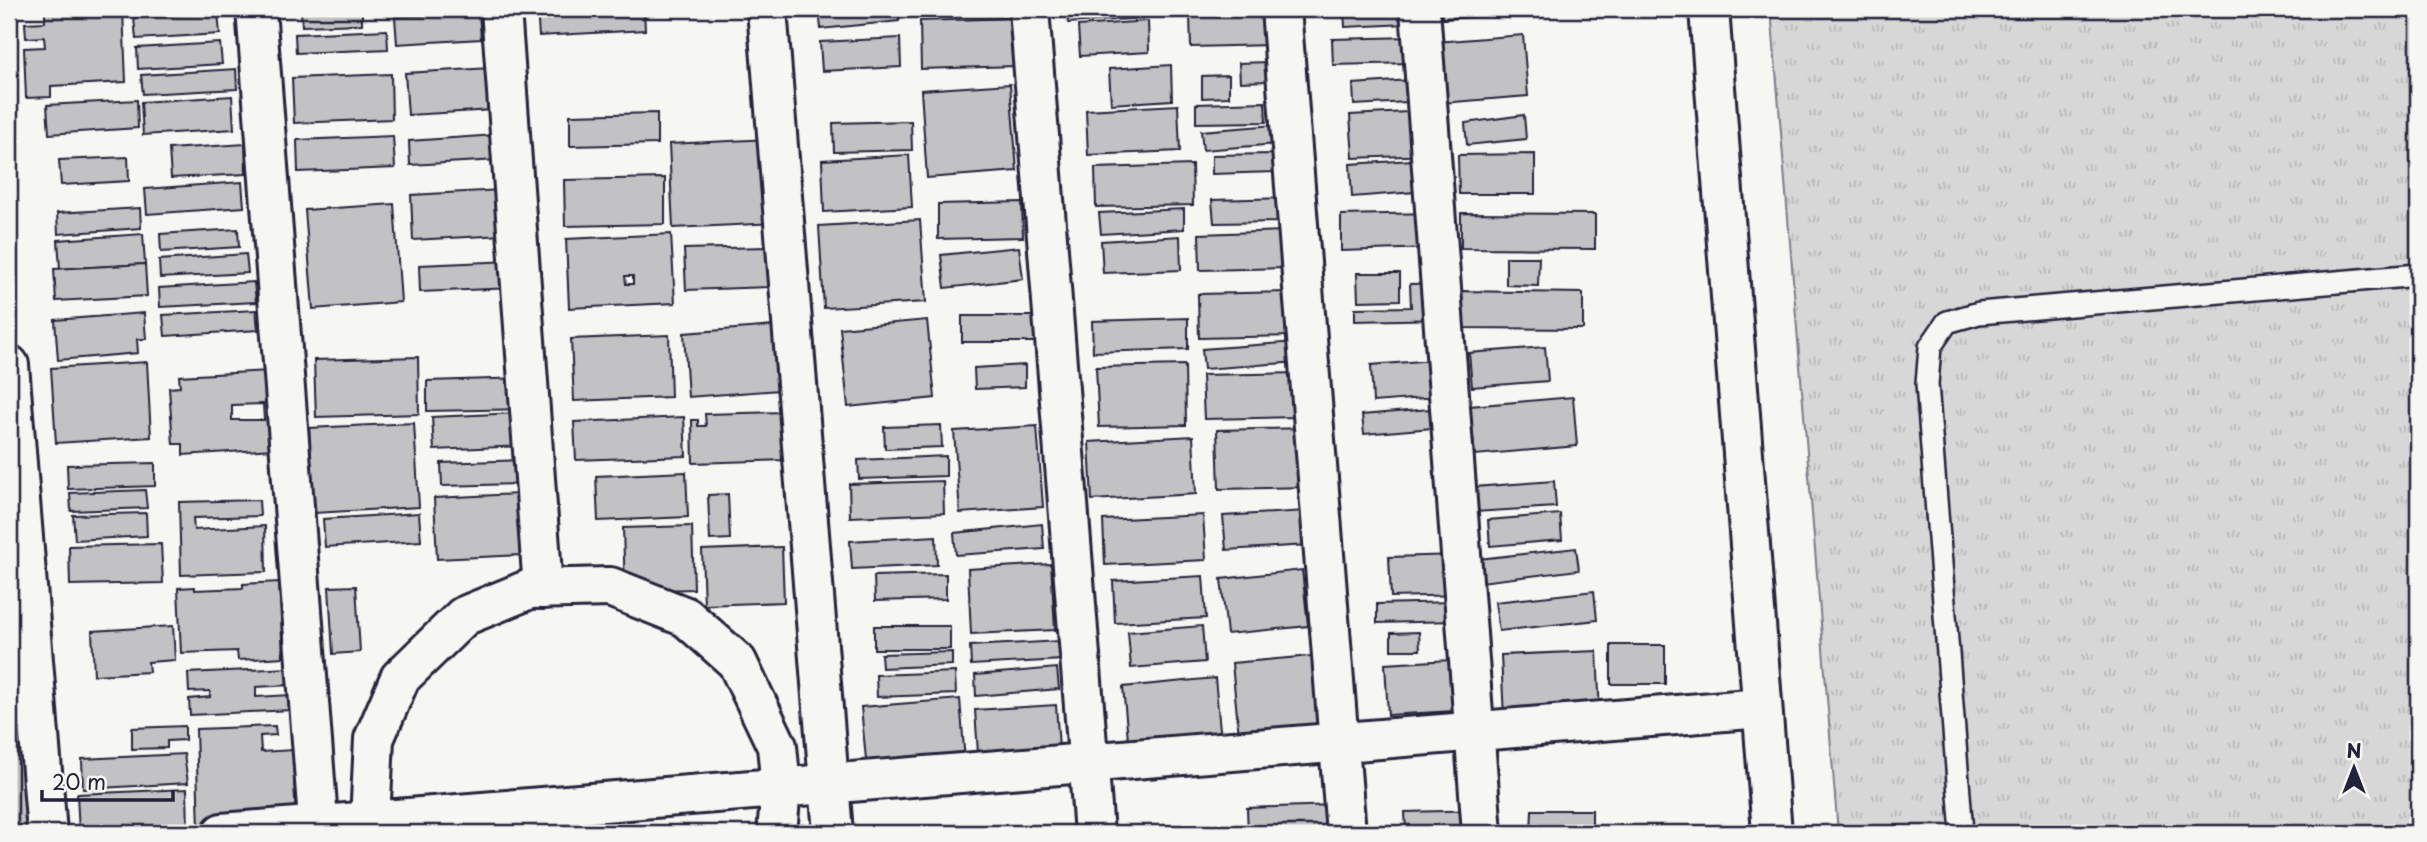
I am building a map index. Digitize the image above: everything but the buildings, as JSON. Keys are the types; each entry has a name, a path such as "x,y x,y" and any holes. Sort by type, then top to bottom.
{"street":[{"path":"256,9 319,829"},
{"path":"501,9 543,589"},
{"path":"766,9 833,833"},
{"path":"1029,9 1094,833"},
{"path":"1281,9 1346,833"},
{"path":"1420,9 1482,833"},
{"path":"1709,9 1772,833"},
{"path":"9,365 47,833"},
{"path":"372,827 374,739 400,678 464,616 530,589 610,587 686,617 737,663 777,746 781,788 777,833"},
{"path":"222,833 372,827 781,788 1762,708"}],"lane":[{"path":"1962,833 1927,384 1930,347 1947,322 1979,313 2418,275"}],"green space":[{"path":"1771,9 2418,9 2418,833 1838,833"}]}
